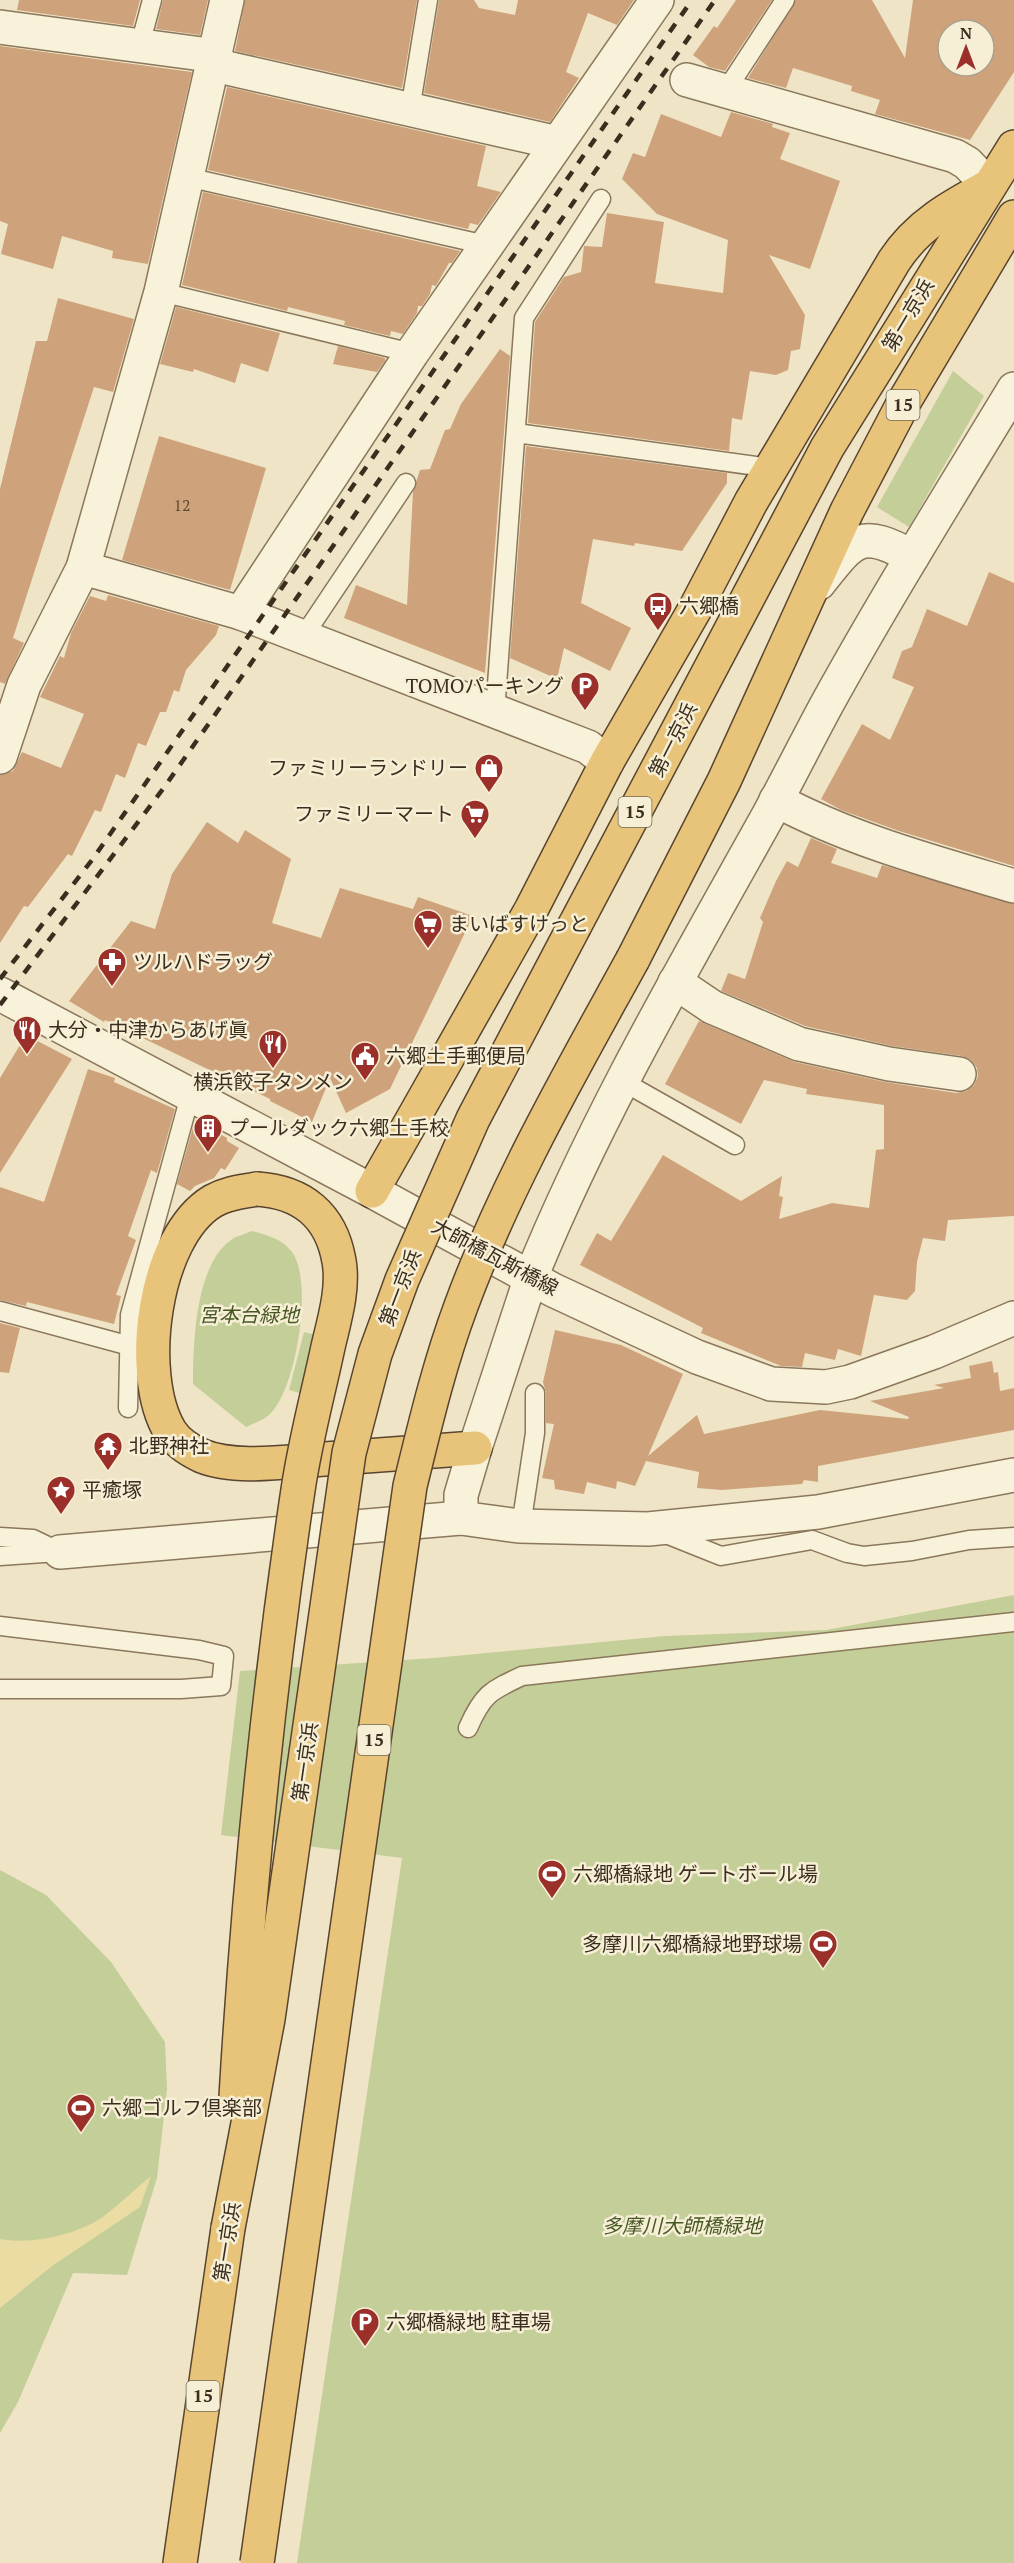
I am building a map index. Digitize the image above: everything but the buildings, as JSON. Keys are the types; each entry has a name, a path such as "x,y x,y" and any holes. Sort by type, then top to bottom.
{"highway":[{"name":"第一京浜","path":"180,2563 228,2228 268,2019 349,1453 372,1365 402,1280 459,1148 574,925 827,448 1014,147"},
{"path":"372,1191 531,910 607,762 771,468 906,242 945,210 989,186"},
{"name":"第一京浜","path":"257,2563 410,1486 437,1375 492,1230 537,1134 633,959 724,781 847,511 905,400 1013,224"},
{"path":"228,2228 249,1908 282,1606 299,1486 338,1301 340,1263 326,1225 314,1209 294,1196 275,1190 256,1189 231,1193 211,1202 195,1219 166,1263 155,1316 153,1382 171,1433 186,1447 204,1457 258,1463 475,1448"}],"street":[{"path":"0,757 24,685 83,568 161,292 227,0"},
{"path":"241,613 411,353 657,0"},
{"path":"0,27 201,54 227,68 545,140 555,146"},
{"path":"687,80 955,156 967,163 989,186 1013,224"},
{"path":"462,1518 462,1495 475,1448 531,1277 621,1081 828,702 912,557 1014,389"},
{"path":"809,595 839,557 852,546 867,540 877,540 912,557"},
{"path":"83,568 241,613 588,747 607,762"},
{"path":"776,800 812,819 889,848 1014,886"},
{"path":"675,982 712,1007 799,1044 889,1064 959,1074"},
{"name":"大師橋瓦斯橋線","path":"0,994 372,1191 553,1290 697,1357 771,1384 804,1388 826,1387 883,1372 934,1353 1014,1318"},
{"path":"60,1552 462,1518 521,1526 648,1529 818,1512 1014,1475"}],"lane":[{"path":"140,45 152,0"},
{"path":"410,110 428,0"},
{"path":"725,92 784,0"},
{"path":"187,177 486,245"},
{"path":"495,712 524,318 601,199"},
{"path":"161,292 411,353"},
{"path":"516,433 771,468"},
{"path":"303,637 406,483"},
{"path":"621,1081 735,1145"},
{"path":"128,1408 130,1315 190,1096"},
{"path":"0,1311 130,1346"},
{"path":"521,1526 535,1433 535,1393"},
{"path":"648,1529 683,1539 722,1556 812,1540 847,1554 864,1556 912,1551 969,1540 1014,1537"},
{"path":"0,1537 33,1539 60,1552"},
{"path":"0,1556 60,1552"},
{"path":"468,1728 479,1703 495,1689 522,1676 1014,1622"},
{"path":"0,1626 199,1650 224,1656 220,1686 181,1689 0,1689"}],"green space":[{"path":"953,371 984,396 909,527 877,507"},
{"name":"宮本台緑地","path":"252,1231 279,1241 292,1252 298,1266 302,1286 302,1310 288,1383 270,1414 246,1427 193,1384 193,1368 198,1307 210,1268 219,1252 231,1240"},
{"path":"304,1332 321,1336 306,1395 289,1390"},
{"name":"多摩川大師橋緑地","path":"1014,1595 1014,2563 297,2563 402,1858 221,1835 240,1671 434,1658 665,1636 826,1630"},
{"name":"六郷ゴルフ倶楽部","path":"0,1870 46,1895 111,1962 165,2042 167,2089 157,2178 127,2275 73,2273 18,2402 0,2433"}],"sand":[{"path":"151,2176 140,2207 52,2266 0,2308 0,2239 26,2241 54,2237 93,2223 116,2207"}],"railway":[{"path":"0,979 92,860 692,0"},
{"path":"0,1005 163,789 715,0"}],"place":[{"name":"六郷橋","path":"658,632"},
{"name":"TOMOパーキング","path":"585,712"},
{"name":"ファミリーランドリー","path":"489,794"},
{"name":"ファミリーマート","path":"475,840"},
{"name":"まいばすけっと","path":"428,950"},
{"name":"ツルハドラッグ","path":"112,988"},
{"name":"大分・中津からあげ眞","path":"27,1056"},
{"name":"横浜餃子タンメン","path":"273,1070"},
{"name":"六郷土手郵便局","path":"365,1082"},
{"name":"プールダック六郷土手校","path":"208,1154"},
{"name":"北野神社","path":"108,1472"},
{"name":"平癒塚","path":"61,1516"},
{"name":"六郷橋緑地 ゲートボール場","path":"552,1900"},
{"name":"多摩川六郷橋緑地野球場","path":"823,1970"},
{"name":"六郷ゴルフ倶楽部","path":"81,2134"},
{"name":"六郷橋緑地 駐車場","path":"365,2348"}]}
